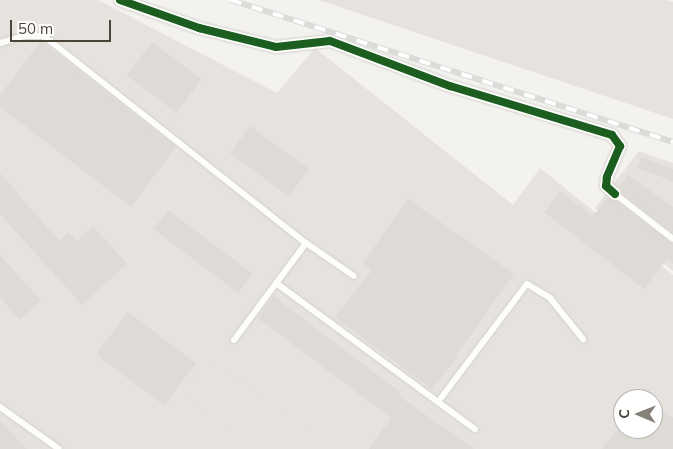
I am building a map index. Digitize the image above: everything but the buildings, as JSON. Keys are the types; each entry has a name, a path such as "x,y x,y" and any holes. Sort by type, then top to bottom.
{"street":[{"path":"120,0 199,28 276,48 330,41 450,86 612,135 620,146 607,177 606,186 615,194"}],"lane":[{"path":"0,43 24,36 43,36 306,243 354,276"},
{"path":"615,194 673,239"},
{"path":"234,340 306,243"},
{"path":"276,283 474,429"},
{"path":"438,402 527,284 550,298 583,339"},
{"path":"0,407 59,449"}],"shaded area":[{"path":"0,0 98,0 277,93 315,48 513,205 540,168 673,275 673,449 0,449"},
{"path":"319,0 666,0 673,2 673,119"},
{"path":"639,151 673,163 673,271 595,208"},
{"path":"208,359 310,434 334,449 218,449 232,430 187,396"}],"railway":[{"path":"231,0 673,142"}],"cycle path":[{"path":"120,0 199,28 276,47 330,41 450,86 612,135 620,146 607,177 606,186 615,194"}]}
